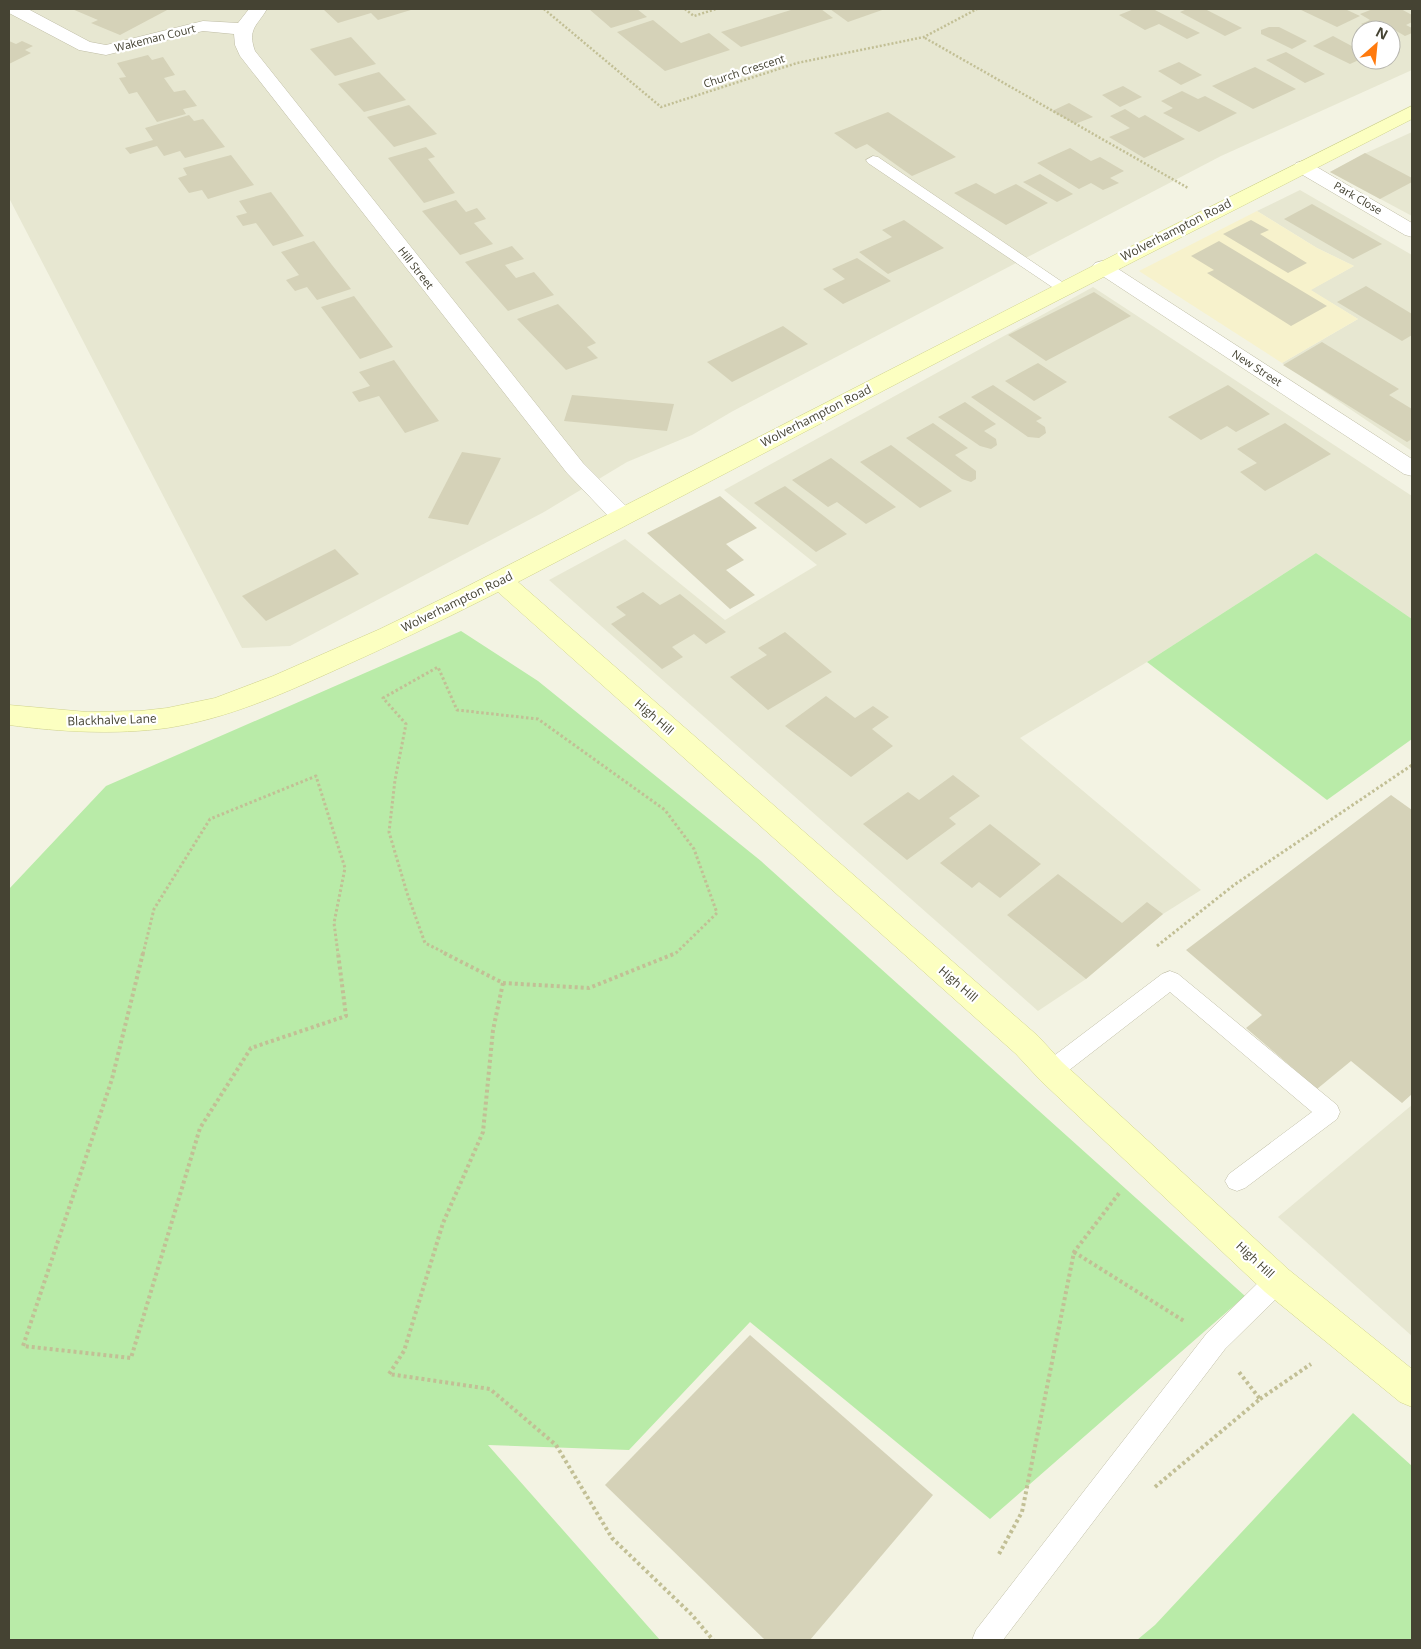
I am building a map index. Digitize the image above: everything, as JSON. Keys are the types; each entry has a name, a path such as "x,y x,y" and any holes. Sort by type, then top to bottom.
{"main road":[{"name":"Wolverhampton Road","path":"215,708 275,686 390,636 501,582 622,516 1102,267 1412,112"},
{"name":"High Hill","path":"501,582 1013,1032 1052,1072 1277,1281 1412,1390"},
{"name":"Blackhalve Lane","path":"9,715 53,722 159,720 215,708"}],"street":[{"name":"Wakeman Court","path":"15,9 85,46 106,50 203,26 244,29"},
{"path":"244,29 258,9"},
{"name":"Hill Street","path":"244,29 241,40 246,52 575,468 622,516"},
{"name":"Park Close","path":"1303,166 1412,230"},
{"name":"New Street","path":"1102,267 1412,469"}],"lane":[{"path":"874,160 1063,288"},
{"path":"1052,1072 1170,980 1329,1112 1237,1181"},
{"path":"986,1640 1216,1341 1277,1281"}],"path":[{"name":"Church Crescent","path":"544,9 661,107 797,63 924,37 977,9"},
{"path":"685,9 694,16 716,9"},
{"path":"924,37 1221,207"},
{"path":"438,668 457,710 538,719 665,810 694,849 717,914 674,955 589,988 503,983 425,943 388,832 395,780 406,724 383,698 438,668"},
{"path":"1150,950 1234,885 1412,765"},
{"path":"316,776 345,868 334,923 346,1016 251,1048 200,1128 131,1358 23,1346 112,1079 154,909 210,819 316,776"},
{"path":"503,983 492,1030 483,1132 443,1224 404,1351 389,1374 490,1389 556,1445 612,1538 692,1615 713,1640"},
{"path":"998,1555 1022,1512 1074,1252 1145,1158"},
{"path":"1260,1399 1348,1338"}],"shaded area":[{"path":"9,9 1412,9 1412,70 1221,156 733,411 692,435 627,462 544,512 290,646 242,648 9,198"},
{"path":"1412,132 1412,216 1330,172 1366,153"},
{"path":"1300,190 1412,255 1412,451 1282,363 1358,319 1310,290 1354,266 1317,248 1257,211"},
{"path":"1257,211 1317,248 1354,266 1311,290 1358,319 1282,363 1139,271"},
{"path":"1093,287 1412,496 1412,619 1316,553 1147,662 1020,738 1201,890 1163,914 1086,979 1038,1011 549,580 625,539 725,620 817,565 724,490"},
{"path":"1412,1105 1412,1336 1278,1217"}],"green space":[{"path":"1316,553 1412,619 1412,739 1327,800 1147,662"},
{"path":"461,631 538,681 761,861 1245,1296 990,1519 750,1322 629,1450 488,1445 660,1640 9,1640 9,889 106,786"},
{"path":"1353,1413 1412,1466 1412,1640 1137,1640 1155,1625"}],"building":[{"path":"72,9 169,9 120,35 91,23 98,20"},
{"path":"323,9 414,9 378,20 371,13 338,23"},
{"path":"589,9 637,9 647,17 611,28"},
{"path":"794,9 821,9 833,18 741,47 721,32"},
{"path":"830,9 885,9 848,22"},
{"path":"1134,9 1153,9 1200,33 1187,39 1159,24 1145,30 1119,15"},
{"path":"1187,9 1205,9 1242,28 1225,36 1180,12"},
{"path":"1299,9 1345,9 1360,16 1337,27"},
{"path":"1373,9 1401,9 1412,15 1412,22 1406,25 1412,28 1412,33 1405,36 1401,34 1401,20 1370,20 1360,14"},
{"path":"653,20 681,43 709,33 730,50 665,71 617,32"},
{"path":"1269,27 1279,27 1307,41 1292,49 1261,34 1261,30"},
{"path":"1333,36 1351,46 1351,64 1350,64 1313,46"},
{"path":"351,37 376,64 335,76 310,49"},
{"path":"9,41 16,44 22,41 33,46 25,50 31,53 9,64"},
{"path":"1286,52 1325,74 1305,83 1266,60"},
{"path":"148,55 152,60 163,57 175,75 164,78 174,92 185,90 197,106 183,109 186,114 157,122 137,92 129,94 119,78 126,77 117,63"},
{"path":"1179,62 1202,75 1181,85 1158,71"},
{"path":"1255,67 1296,89 1253,109 1212,86"},
{"path":"379,72 406,100 364,112 338,84"},
{"path":"1123,86 1142,97 1120,107 1102,95"},
{"path":"1182,91 1198,99 1205,96 1237,113 1199,132 1163,113 1173,108 1161,101"},
{"path":"1069,103 1093,117 1075,124 1052,111"},
{"path":"409,105 437,134 394,147 367,117"},
{"path":"1125,109 1139,118 1145,115 1185,139 1144,158 1109,137 1130,128 1110,116"},
{"path":"888,112 956,157 912,176 867,144 856,149 834,133"},
{"path":"189,115 194,121 203,119 225,147 185,158 180,151 164,156 157,146 130,154 125,148 153,140 145,128"},
{"path":"426,147 435,157 428,159 455,193 424,203 388,158"},
{"path":"1070,148 1091,161 1100,157 1124,171 1110,178 1119,183 1103,190 1091,183 1079,189 1037,163"},
{"path":"1365,153 1412,178 1412,182 1380,199 1330,172"},
{"path":"231,155 254,185 208,199 202,190 189,193 178,178 187,175 183,168"},
{"path":"1040,174 1073,194 1057,202 1023,182"},
{"path":"976,183 995,194 1016,184 1048,203 1006,225 954,193"},
{"path":"271,192 304,236 273,246 256,223 243,226 236,216 247,213 239,201"},
{"path":"456,200 466,212 477,208 486,219 474,223 493,244 460,255 422,211"},
{"path":"1312,204 1382,244 1353,259 1284,219"},
{"path":"904,220 944,248 888,274 859,252 892,237 882,230"},
{"path":"1251,220 1269,230 1260,234 1307,263 1288,273 1223,234"},
{"path":"314,241 351,289 317,300 307,287 295,291 286,280 299,275 281,252"},
{"path":"1219,241 1327,306 1291,326 1207,273 1214,270 1191,256"},
{"path":"512,246 524,259 505,265 516,278 534,272 554,295 508,311 465,262"},
{"path":"857,258 891,281 843,304 823,289 845,279 832,269"},
{"path":"1366,286 1412,314 1412,335 1402,341 1337,302"},
{"path":"1094,292 1131,316 1046,361 1008,335"},
{"path":"354,296 393,347 360,359 321,307"},
{"path":"558,304 596,343 587,347 598,358 566,370 517,319"},
{"path":"783,326 808,344 732,382 707,362"},
{"path":"1322,342 1399,389 1389,395 1412,409 1412,439 1407,442 1283,365"},
{"path":"394,360 439,421 405,433 379,396 359,402 352,392 370,386 359,372"},
{"path":"1038,363 1067,382 1034,401 1005,381"},
{"path":"993,385 1042,418 1036,421 1045,427 1046,433 1039,438 1028,437 971,397"},
{"path":"1228,385 1270,414 1236,432 1227,426 1201,440 1168,417"},
{"path":"572,395 674,404 667,431 564,421"},
{"path":"965,402 996,424 984,431 996,439 997,445 991,449 980,446 938,417"},
{"path":"933,423 968,448 955,455 976,471 976,479 971,482 962,479 906,438"},
{"path":"1285,423 1331,454 1265,491 1240,472 1257,463 1237,449"},
{"path":"891,445 952,491 920,508 860,462"},
{"path":"462,452 501,458 468,525 428,518"},
{"path":"831,458 896,507 866,524 837,502 828,507 792,480"},
{"path":"785,486 847,534 816,552 754,503"},
{"path":"720,496 757,528 726,544 744,560 726,570 755,595 730,609 647,533"},
{"path":"335,549 359,574 266,621 242,596"},
{"path":"643,592 660,605 680,594 726,632 706,644 694,634 672,647 683,657 662,669 611,624 626,615 616,607"},
{"path":"785,632 832,672 768,710 730,677 767,655 758,648"},
{"path":"826,696 855,718 873,706 889,717 872,729 893,746 851,777 785,726"},
{"path":"953,775 980,796 949,818 956,824 907,860 863,824 908,792 919,800"},
{"path":"1391,795 1412,810 1412,1094 1402,1103 1351,1061 1317,1089 1246,1028 1262,1015 1186,950"},
{"path":"990,824 1041,864 1000,898 979,882 972,888 940,863"},
{"path":"1058,874 1122,923 1147,902 1163,914 1086,979 1007,915"},
{"path":"750,1335 933,1495 810,1640 765,1640 605,1485"}]}
